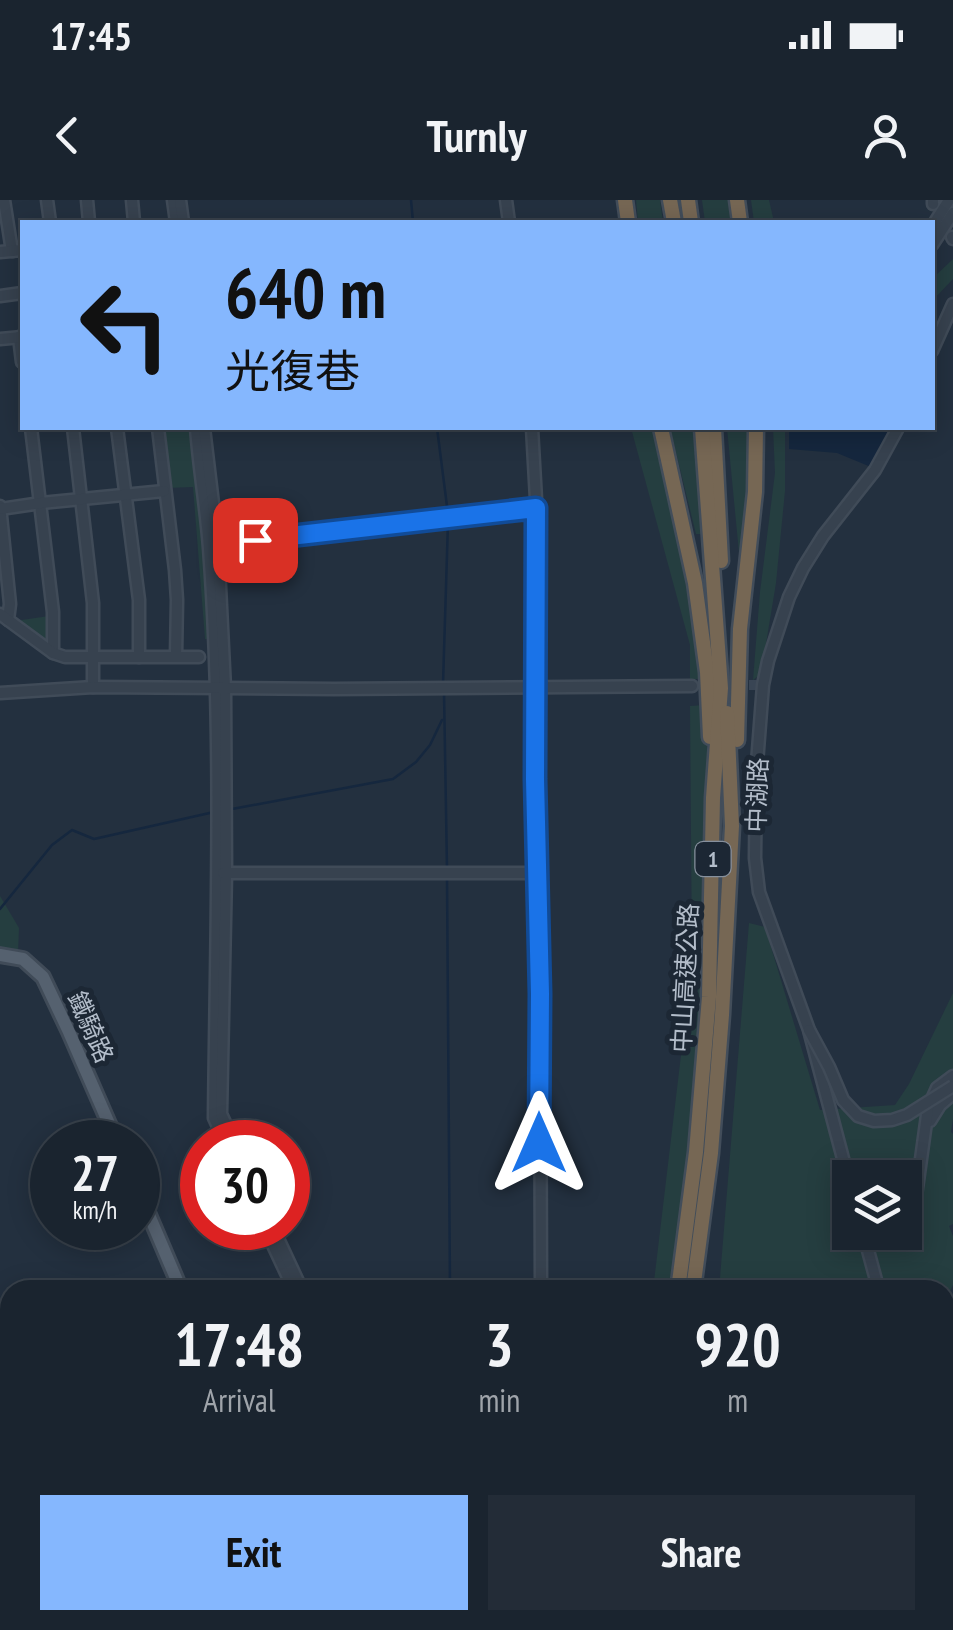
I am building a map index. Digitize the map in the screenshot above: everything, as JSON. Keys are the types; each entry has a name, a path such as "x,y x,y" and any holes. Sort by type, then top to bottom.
{"highway":[{"path":"661,430 696,583 707,672 713,798"},
{"name":"中山高速公路","path":"679,1280 696,1152 709,997 713,798 721,688 702,430"},
{"name":"中山高速公路","path":"694,1280 711,1154 732,826 714,430"},
{"path":"732,826 740,629 755,492 756,430"}],"main road":[{"name":"鐵騎路","path":"0,954 24,959 42,977 107,1120"},
{"path":"160,1241 177,1280"}],"street":[{"path":"4,200 12,251"},
{"path":"935,222 948,200"},
{"path":"935,240 953,213"},
{"path":"935,344 953,304"},
{"path":"31,430 53,612 53,653"},
{"path":"73,430 94,603 92,688"},
{"path":"117,430 139,600 139,656"},
{"path":"158,430 176,585 176,656"},
{"path":"196,430 213,545"},
{"path":"204,430 220,688 224,1120"},
{"path":"532,430 536,508 541,1280"},
{"name":"中湖路","path":"843,1160 809,1030 758,892 756,776 763,685 777,630 803,568 875,470 897,430"},
{"path":"164,491 0,508 10,604 4,617 53,653 65,657 199,656"},
{"path":"213,545 536,508"},
{"path":"0,693 92,688 692,686"},
{"path":"221,872 538,872"},
{"path":"215,1120 221,872"},
{"path":"809,1030 843,1100 858,1116 874,1121 892,1120 953,1086"},
{"path":"922,1160 928,1108 937,1088 953,1076"},
{"path":"926,1131 940,1104 953,1094"},
{"path":"275,1250 289,1280"},
{"path":"284,1250 297,1280"},
{"path":"868,1250 876,1280"}],"green space":[{"path":"636,200 660,200 663,220 638,220"},
{"path":"702,200 733,200 737,220 705,220"},
{"path":"751,200 769,200 774,220 754,220"},
{"path":"953,259 953,279 935,298 935,276"},
{"path":"160,430 194,430 211,639 205,639 193,487 166,488"},
{"path":"632,430 653,430 688,569 702,679 690,679 690,645"},
{"path":"670,430 694,430 704,534 696,534"},
{"path":"727,430 751,430 747,540 740,563"},
{"path":"773,430 785,430 785,491 776,583 761,674 753,680 760,592 775,473"},
{"path":"49,616 51,649 15,621"},
{"path":"705,705 712,838 708,998 674,1280 654,1280 692,963 690,706"},
{"path":"0,896 19,928 18,953 0,949"},
{"path":"749,923 765,927 820,1110 895,1105 953,993 953,1224 949,1226 953,1236 953,1280 720,1280"}],"water":[{"path":"789,430 893,430 876,465 871,467 837,453 789,449"}],"waterway":[{"path":"411,200 413,220"},
{"path":"437,430 448,514"},
{"path":"443,684 448,522"},
{"path":"444,692 447,869"},
{"path":"232,809 393,779 416,762 442,720"},
{"path":"0,909 52,845 72,830 94,839 214,812"},
{"path":"447,877 450,1280"}],"tunnel":[{"path":"734,685 763,685"}],"route":[{"path":"255,540 536,508 539,1143"}]}
